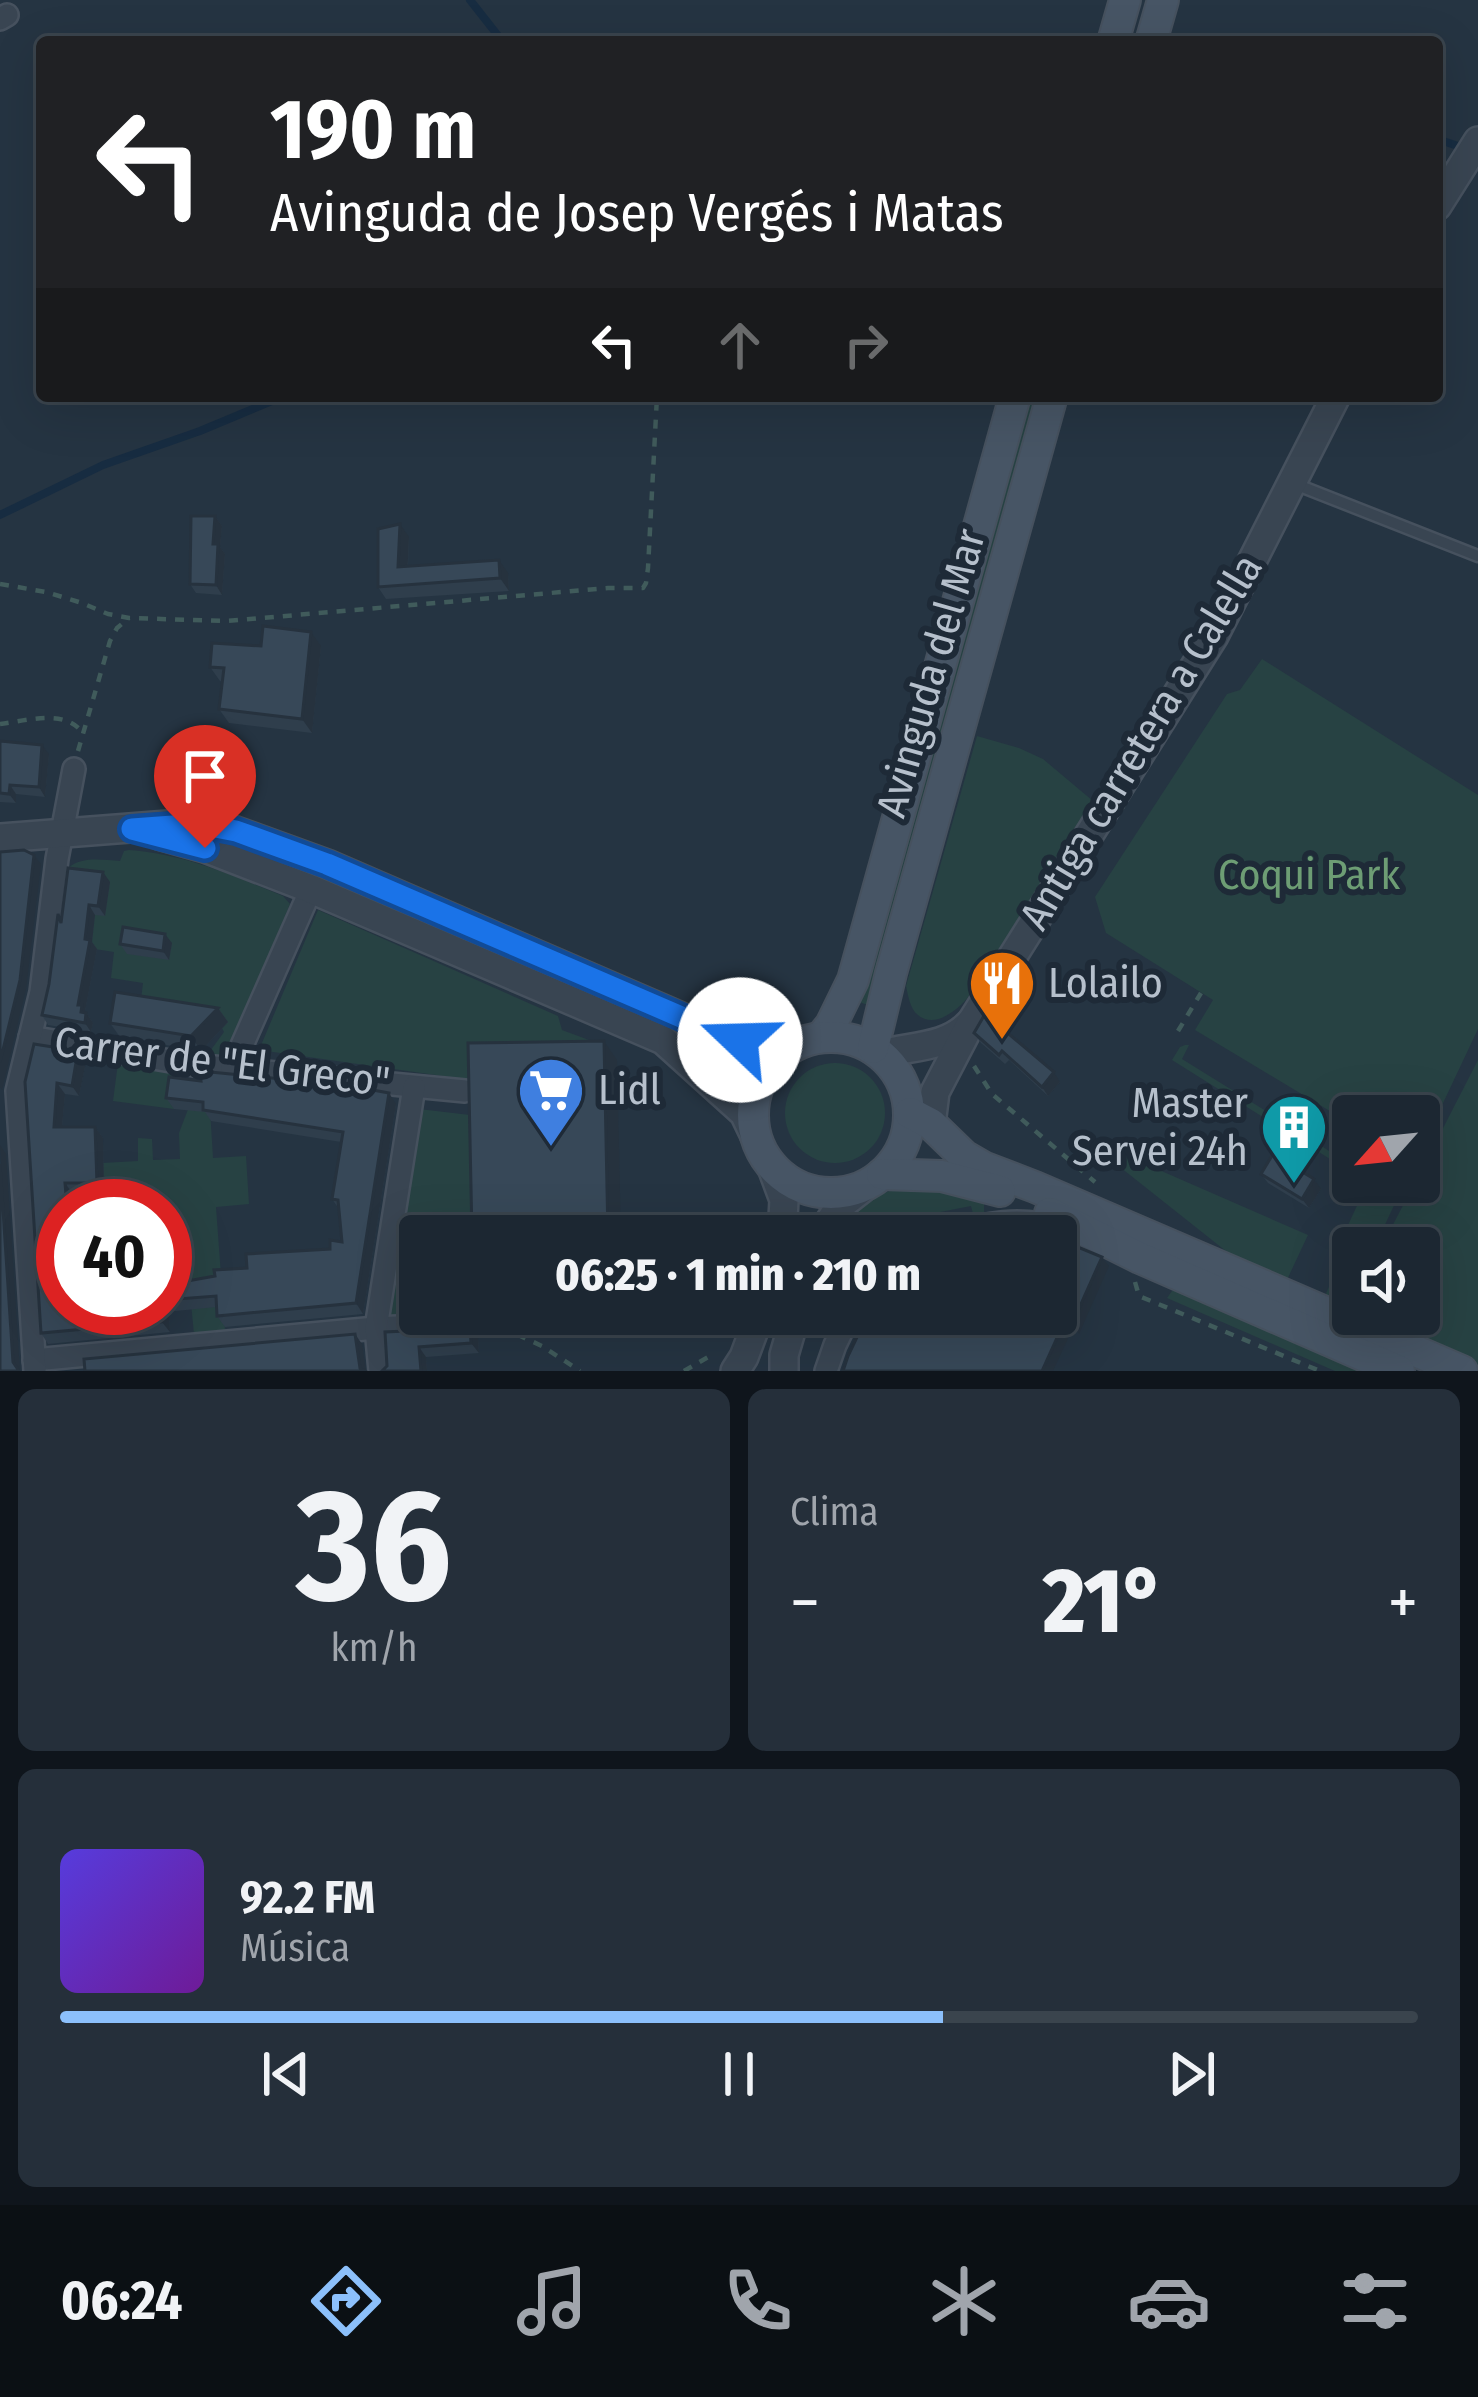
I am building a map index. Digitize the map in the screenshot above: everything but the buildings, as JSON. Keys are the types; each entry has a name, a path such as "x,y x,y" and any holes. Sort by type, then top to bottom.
{"main road":[{"path":"1115,36 1125,0"},
{"path":"1153,36 1162,0"},
{"name":"Avinguda del Mar","path":"814,1038 838,1012 857,965 1013,402"},
{"name":"Avinguda del Mar","path":"877,1051 891,973 1050,402"},
{"path":"1399,1371 985,1186 925,1174 875,1179 845,1192 819,1192 793,1183 764,1152 753,1108 762,1078 782,1053 814,1038 843,1037 877,1051 921,1110 964,1156 983,1167 1299,1295 1462,1371"},
{"path":"875,1179 903,1147 921,1110"}],"street":[{"path":"1443,196 1478,141"},
{"name":"Antiga carretera a Calella","path":"921,1110 971,1021 1214,636 1333,402"},
{"path":"74,769 40,992 17,1091 34,1366 399,1327"},
{"path":"0,838 200,824 236,831 327,864 740,1040 768,1044 814,1038"},
{"path":"132,829 205,848 310,889 663,1040 746,1115 784,1200 783,1215"},
{"path":"232,1068 310,889"},
{"path":"877,1051 944,1041 960,1034 971,1021"},
{"name":"Carrer de \"El Greco\"","path":"30,1037 194,1065 466,1091"},
{"path":"380,1371 376,1328 414,1087"},
{"path":"834,1215 875,1179"},
{"path":"1077,1233 1103,1241"},
{"path":"728,1360 744,1357 752,1335"},
{"path":"784,1371 790,1335"},
{"path":"826,1370 841,1335"}],"lane":[{"path":"1292,482 1478,556"}],"path":[{"path":"0,584 46,592 129,618 227,621 644,587 657,402"},
{"path":"74,769 110,641 129,618"},
{"path":"0,724 63,718 83,733"},
{"path":"1178,1031 1201,993"},
{"path":"519,1335 580,1371"},
{"path":"684,1371 728,1360"}],"green space":[{"path":"1027,402 1041,402 871,1006 856,1001"},
{"name":"Coqui Park","path":"1262,659 1478,795 1478,1029 1440,1110 1440,1095 1332,1095 1332,1112 1195,1030 1213,1000 1106,933 1095,897 1227,694 1240,690"},
{"path":"977,736 1043,759 1093,801 970,995 947,1016 925,1019 913,1009 906,986"},
{"path":"129,850 208,867 283,896 290,904 227,1058 205,1058 224,1032 222,1028 140,1009 143,983 111,978 114,952 56,943 68,868 86,860 120,861"},
{"path":"318,910 558,1016 562,1030 597,1043 471,1080 259,1050"},
{"path":"1189,1045 1182,1059 1295,1129 1303,1116 1328,1131 1320,1145 1332,1153 1332,1160 1172,1060 1180,1047"},
{"path":"1478,1060 1478,1367 1403,1335 1440,1335 1440,1227 1392,1227 1404,1203 1440,1203 1440,1134"},
{"path":"118,1063 178,1070 174,1109 113,1101"},
{"path":"825,1063 845,1063 871,1077 882,1094 882,1132 871,1149 845,1163 825,1163 807,1155 793,1141 785,1123 785,1103 793,1085 807,1071"},
{"path":"201,1075 208,1075 213,1158 246,1156 249,1204 216,1207 225,1330 194,1334 192,1179 102,1176 102,1163 138,1161 138,1138 152,1139 153,1160 180,1159 179,1133"},
{"path":"419,1109 470,1115 472,1215 404,1215"},
{"path":"1111,1149 1308,1235 1285,1284 1246,1267 1106,1156"},
{"path":"909,1185 984,1200 984,1214 973,1215 971,1206 931,1215 853,1215 887,1192"},
{"path":"1358,1203 1395,1203 1384,1227 1347,1227"},
{"path":"399,1254 399,1318 390,1319"},
{"path":"1332,1280 1332,1304 1323,1300"},
{"path":"1179,1289 1373,1371 1335,1371 1167,1298"}],"waterway":[{"path":"470,0 498,36"},
{"path":"1443,141 1464,148"},
{"path":"0,515 103,465 270,402"}],"place":[{"name":"Lolailo","path":"1002,1042"},
{"name":"Lidl","path":"551,1149"},
{"name":"Master Servei 24h","path":"1294,1186"}],"route":[{"path":"205,848 132,829 200,824 236,831 327,864 740,1040"}]}
